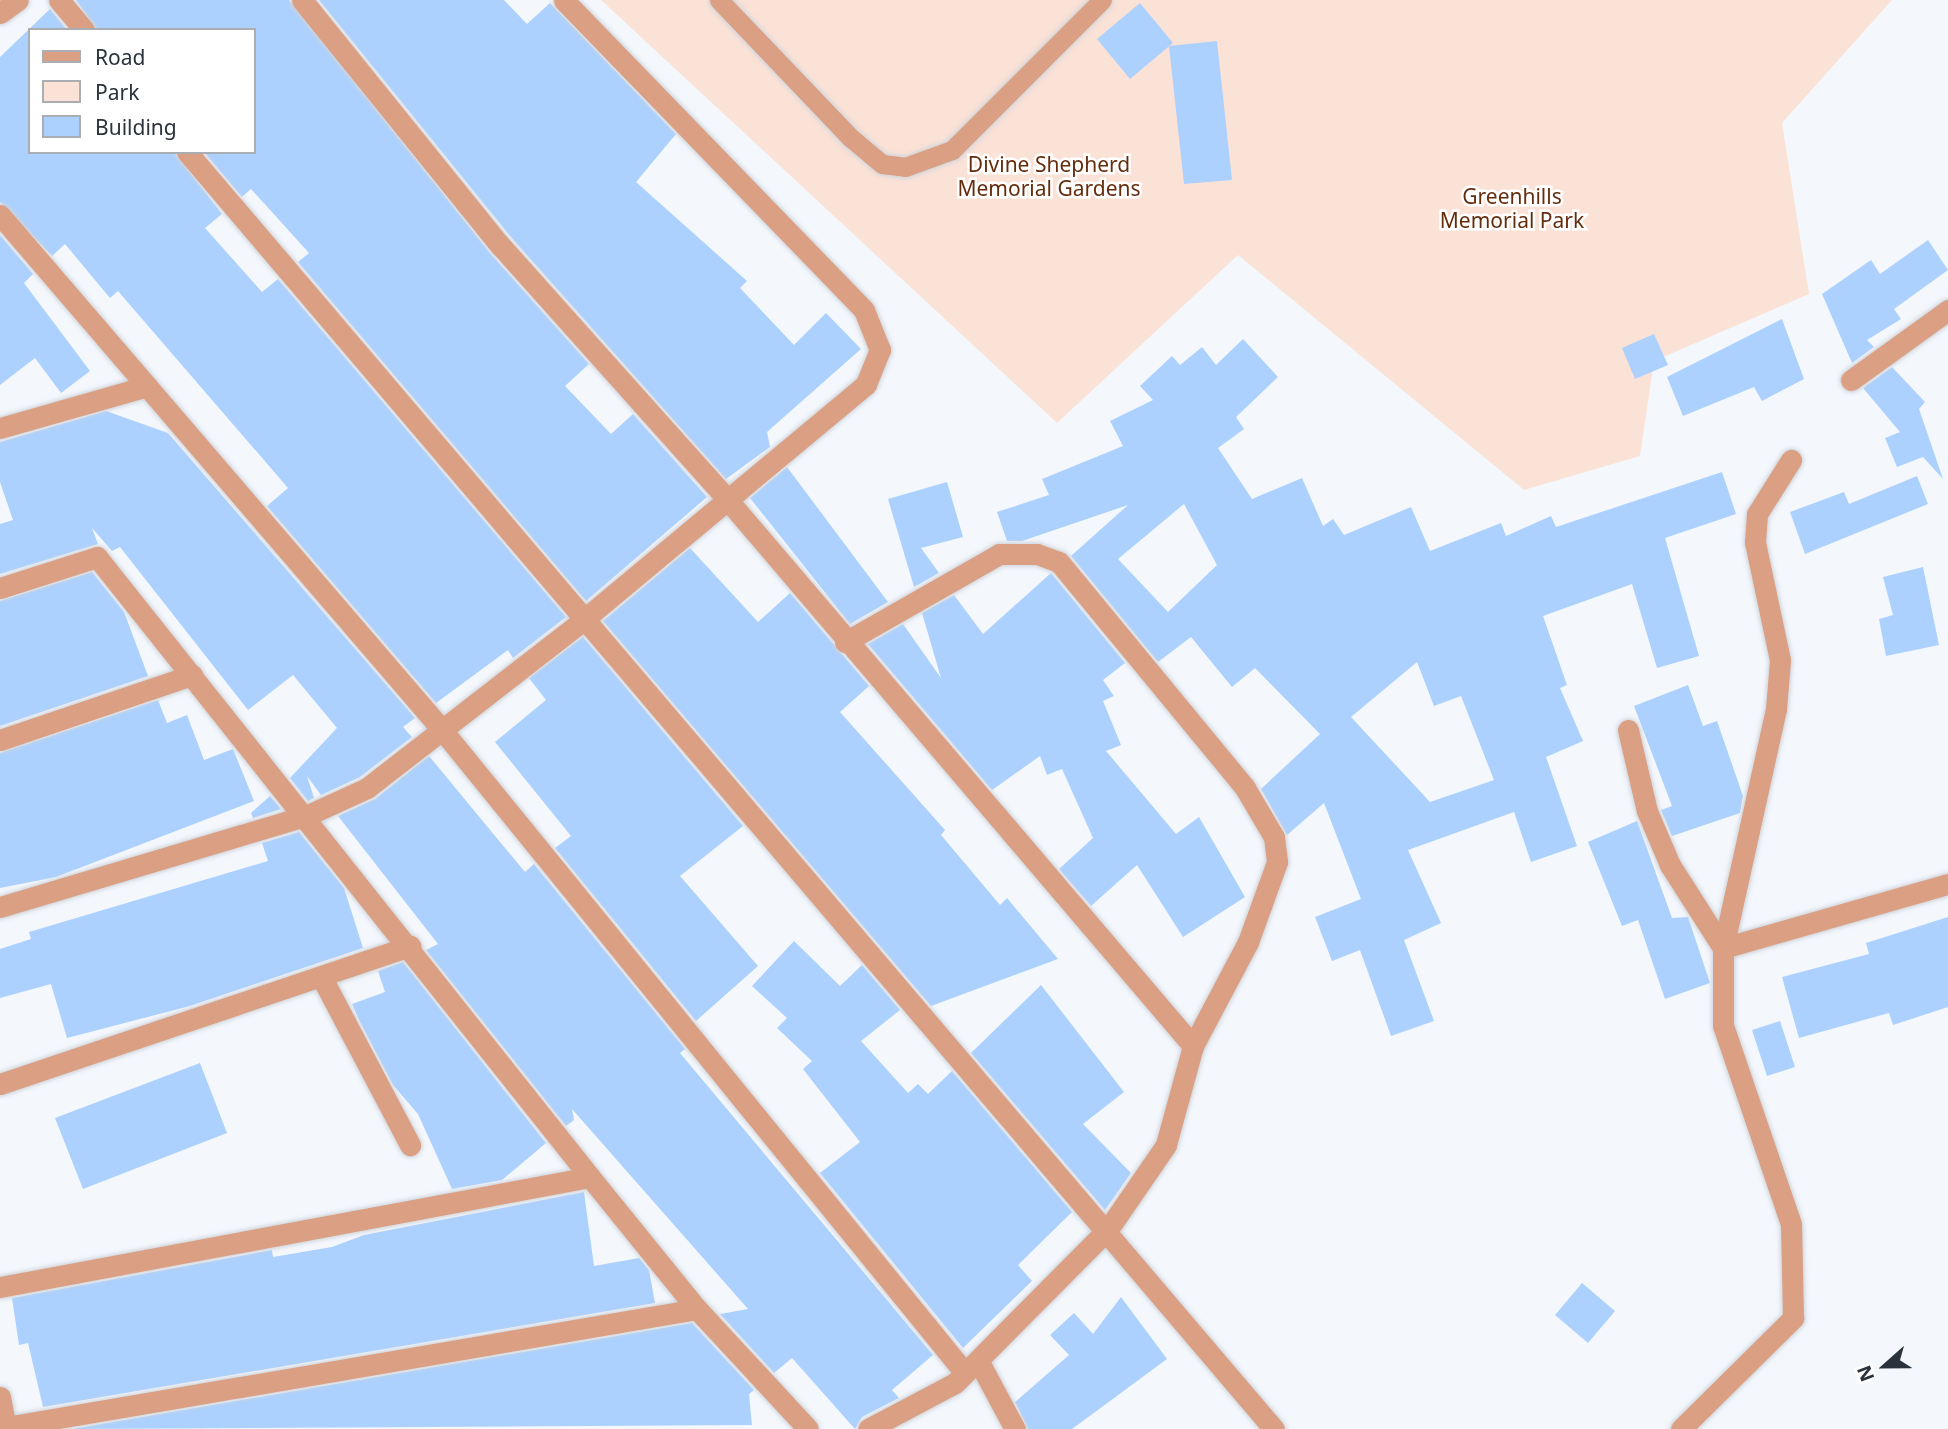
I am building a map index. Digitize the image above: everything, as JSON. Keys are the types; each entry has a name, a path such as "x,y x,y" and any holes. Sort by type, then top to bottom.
{"street":[{"path":"0,13 19,0"},
{"path":"59,0 82,28"},
{"path":"0,907 308,815 367,788 582,621 866,384 880,350 874,328 564,0"},
{"path":"314,4 500,245 727,499 845,642 1193,1046"},
{"path":"189,154 582,621 1109,1228 1274,1429"},
{"path":"0,215 443,731 972,1367 1015,1429"},
{"path":"1851,380 1948,310"},
{"path":"0,428 148,386"},
{"path":"1681,1429 1793,1318 1791,1224 1723,1026 1723,948 1776,709 1780,660 1755,542 1757,514 1791,460"},
{"path":"845,642 999,554 1048,557 1072,575 1245,788 1274,837 1270,887 1193,1046 1166,1145 1109,1228 972,1367 916,1408 868,1429"},
{"path":"0,588 97,557 308,815 590,1177 697,1309 808,1429"},
{"path":"0,740 192,675"},
{"path":"1628,730 1647,811 1665,855 1723,948"},
{"path":"1723,948 1948,884"},
{"path":"0,1084 322,978 410,946"},
{"path":"322,978 410,1145"},
{"path":"0,1287 590,1177"},
{"path":"0,1398 6,1428 697,1309"}],"lane":[{"path":"719,0 851,138 882,164 905,167 952,150 1102,0"}],"green space":[{"path":"601,0 1892,0 1782,123 1809,294 1654,361 1640,456 1524,490 1238,255 1057,423"}],"building":[{"path":"76,0 289,0 490,253 589,364 565,386 611,434 633,414 707,497 586,601 298,262 309,253 251,189 242,197 206,154 256,154 256,28 96,28"},
{"path":"319,0 504,0 527,24 550,3 676,134 636,182 747,281 740,288 794,345 826,313 861,349 767,432 770,447 726,479 510,236"},
{"path":"1140,3 1173,43 1130,79 1097,39"},
{"path":"50,9 65,28 30,28"},
{"path":"28,30 28,154 176,154 222,214 205,228 262,292 278,279 566,617 513,658 508,650 436,703 267,506 288,488 118,291 110,298 65,244 52,256 0,202 0,57"},
{"path":"1217,41 1232,180 1184,184 1169,46"},
{"path":"0,235 33,274 24,283 90,371 61,393 35,358 0,385"},
{"path":"1928,240 1948,270 1894,309 1901,319 1867,340 1874,347 1852,363 1822,294 1871,260 1880,274"},
{"path":"1782,319 1804,379 1762,401 1754,387 1683,416 1667,377"},
{"path":"1654,334 1668,365 1635,379 1622,348"},
{"path":"1243,339 1278,377 1236,417 1244,429 1218,448 1252,499 1302,478 1323,526 1333,519 1344,535 1411,507 1430,551 1501,523 1506,536 1551,516 1556,527 1722,472 1736,514 1665,538 1699,656 1657,668 1632,584 1543,616 1567,685 1560,688 1583,741 1546,757 1577,846 1531,862 1514,812 1408,850 1441,923 1404,940 1434,1021 1391,1036 1360,950 1332,961 1315,917 1361,899 1324,803 1287,835 1261,789 1320,734 1255,668 1232,687 1191,637 1158,662 1071,556 1128,505 1022,541 1007,541 997,512 1049,495 1042,479 1123,446 1110,421 1153,400 1140,386 1172,356 1180,365 1202,347 1216,365","holes":["1184,504 1217,565 1168,612 1118,559","1417,662 1434,706 1461,696 1494,780 1430,802 1351,717"]},
{"path":"1892,367 1925,402 1919,409 1943,479 1923,457 1897,467 1885,438 1900,432 1863,388"},
{"path":"106,411 168,433 415,718 403,727 412,737 360,777 321,795 307,776 314,798 308,801 290,778 337,728 293,675 248,710 120,547 112,551 92,528 98,544 0,574 0,524 13,520 0,482 0,442"},
{"path":"787,467 888,602 850,624 750,498"},
{"path":"1917,476 1928,504 1805,554 1790,512 1844,492 1849,504"},
{"path":"947,482 963,537 921,548 939,573 914,587 888,499"},
{"path":"690,548 758,622 790,593 869,686 840,712 945,830 941,835 1000,905 1007,898 1058,959 931,1006 603,621"},
{"path":"1923,567 1939,645 1886,656 1879,619 1893,615 1883,577"},
{"path":"92,572 124,612 148,676 0,726 0,601"},
{"path":"1051,573 1125,663 1103,680 1114,696 1103,701 1121,745 1106,751 1176,834 1199,817 1245,897 1183,937 1137,865 1091,906 1059,869 1093,838 1062,769 1047,775 1040,756 992,790 868,644 903,624 941,678 922,613 954,595 983,634"},
{"path":"583,637 743,826 680,876 758,966 696,1021 555,848 571,836 495,742 546,700 529,678"},
{"path":"1688,685 1703,726 1717,721 1743,796 1740,813 1672,836 1661,810 1672,806 1634,706"},
{"path":"158,700 167,723 187,715 204,760 233,749 254,801 56,877 0,888 0,753"},
{"path":"429,756 525,872 534,864 685,1049 680,1053 933,1355 892,1390 899,1398 862,1417 855,1429 792,1358 774,1373 720,1314 748,1309 572,1109 574,1120 566,1126 426,950 438,944 338,816 375,799"},
{"path":"270,796 281,809 253,818 251,813"},
{"path":"1637,821 1672,918 1688,917 1710,983 1665,999 1638,920 1622,926 1588,842"},
{"path":"299,832 344,888 363,948 190,1006 67,1038 51,984 0,998 0,949 31,939 29,932 268,861 262,843"},
{"path":"1948,917 1948,1007 1893,1025 1889,1013 1799,1038 1782,977 1869,954 1866,943"},
{"path":"794,941 840,986 862,965 900,1010 861,1041 908,1093 918,1084 928,1094 952,1071 1072,1212 1018,1265 1032,1281 963,1348 820,1173 860,1142 803,1069 812,1061 777,1028 787,1018 752,986"},
{"path":"403,962 546,1143 502,1180 452,1189 418,1114 393,1085 360,1022 352,1004 385,992 378,971"},
{"path":"1041,985 1124,1092 1083,1124 1131,1173 1105,1210 971,1053"},
{"path":"1780,1021 1795,1067 1767,1076 1752,1030"},
{"path":"200,1063 227,1133 83,1189 55,1118"},
{"path":"584,1192 594,1266 639,1258 649,1270 655,1303 43,1407 28,1343 19,1345 12,1298 272,1250 273,1257 332,1247 364,1235"},
{"path":"1582,1283 1615,1311 1588,1343 1555,1315"},
{"path":"1121,1297 1167,1359 1072,1429 1028,1429 1015,1402 1069,1355 1050,1335 1074,1313 1093,1334"},
{"path":"692,1323 754,1390 749,1394 752,1425 72,1429"}],"park label":[{"name":"Divine Shepherd Memorial Gardens","path":"1049,176"},
{"name":"Greenhills Memorial Park","path":"1512,208"}]}
